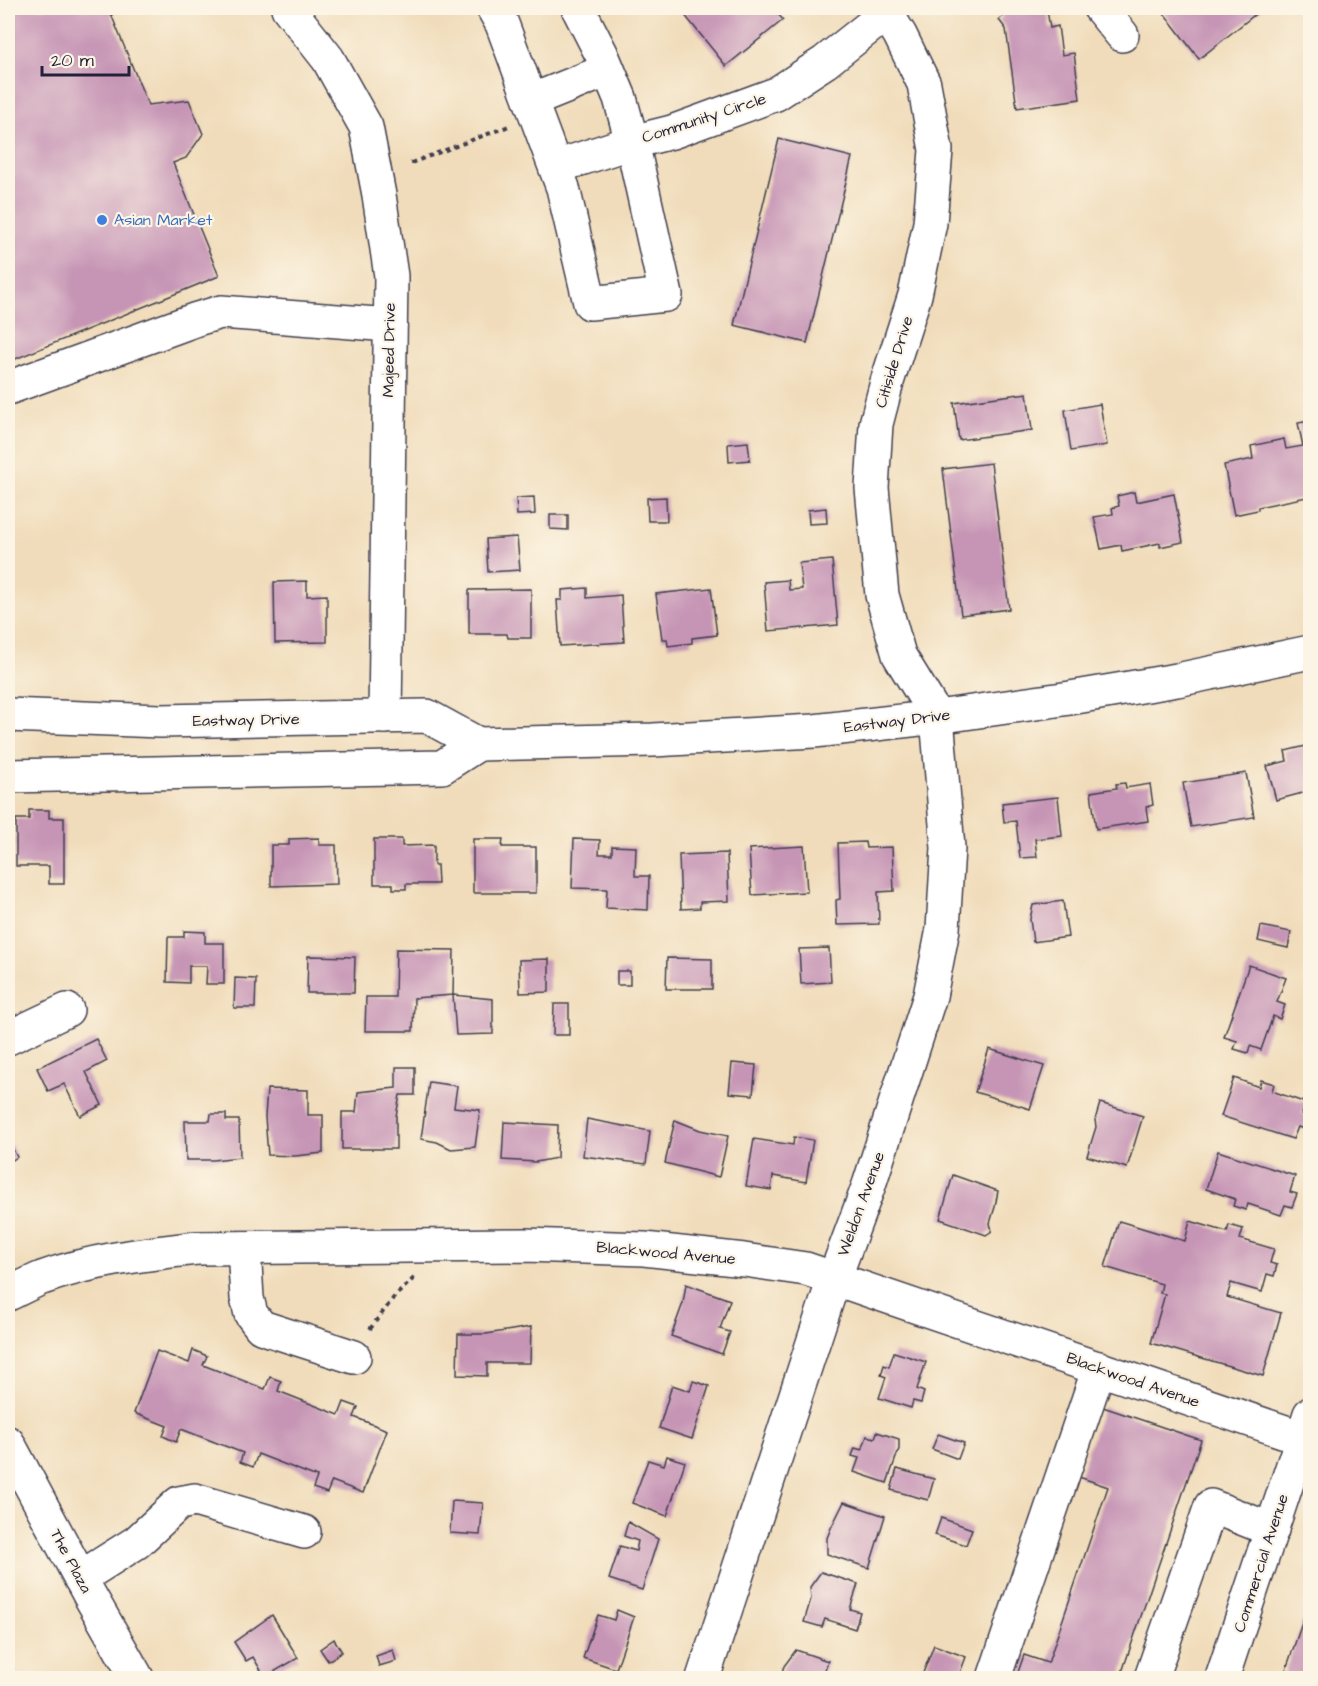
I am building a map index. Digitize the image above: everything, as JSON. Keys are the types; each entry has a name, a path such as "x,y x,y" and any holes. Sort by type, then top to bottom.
{"street":[{"name":"Majeed Drive","path":"288,8 328,59 366,127 391,276 384,717"},
{"path":"493,8 502,24 524,112 556,167 563,188 590,303 666,295 632,142 556,167"},
{"name":"Community Circle","path":"578,8 602,55 620,98 632,142 672,132 776,94 825,62 887,9"},
{"path":"1100,8 1122,34"},
{"name":"Citiside Drive","path":"887,9 924,84 936,150 930,223 915,295 886,382 876,424 872,488 882,595 899,655 937,717"},
{"path":"524,112 608,70"},
{"path":"8,388 221,312 390,325"},
{"name":"Eastway Drive","path":"8,715 160,721 427,716 478,744 653,740 814,731 937,717 1166,682 1311,652"},
{"name":"Weldon Avenue","path":"703,1678 834,1279 869,1185 930,996 943,929 948,848 937,717"},
{"path":"8,776 442,766 478,744"},
{"path":"8,1038 67,1010"},
{"name":"Blackwood Avenue","path":"8,1294 42,1278 90,1264 197,1248 525,1245 645,1249 806,1269 1099,1368 1307,1426"},
{"path":"244,1248 247,1298 251,1314 261,1328 354,1357"},
{"path":"994,1678 1099,1368"},
{"name":"Commercial Avenue","path":"1222,1678 1307,1426"},
{"name":"The Plaza","path":"8,1443 80,1578 137,1678"},
{"path":"80,1578 137,1542 180,1503 195,1500 304,1532"},
{"path":"1151,1678 1211,1506 1272,1530"}],"path":[{"path":"411,163 524,112"},
{"path":"370,1329 395,1296 418,1274"}],"building":[{"name":"Asian Market","path":"8,8 127,8 111,14 148,105 189,100 203,134 186,158 173,163 219,276 8,362"},
{"path":"679,8 773,8 783,20 726,66"},
{"path":"997,8 1045,8 1047,10 1050,28 1058,26 1062,55 1074,53 1080,99 1017,108 1006,29 999,20 1003,16"},
{"path":"1160,8 1263,8 1199,59"},
{"path":"779,139 852,157 807,343 734,325"},
{"path":"1027,393 1032,430 959,440 954,403"},
{"path":"1100,404 1107,445 1071,451 1065,410"},
{"path":"1310,421 1310,490 1306,491 1307,497 1258,507 1258,510 1234,515 1224,465 1253,459 1251,446 1284,439 1286,449 1303,446 1298,423"},
{"path":"748,442 750,460 729,462 728,444"},
{"path":"991,463 1009,609 961,615 943,469"},
{"path":"1134,492 1136,502 1174,494 1183,542 1160,547 1160,543 1122,551 1121,545 1101,549 1094,517 1113,514 1112,508 1119,506 1117,496"},
{"path":"534,497 535,514 517,515 516,498"},
{"path":"666,497 667,521 648,521 647,498"},
{"path":"826,508 827,523 809,524 808,510"},
{"path":"550,515 568,515 568,530 550,529"},
{"path":"517,537 520,570 488,572 486,539"},
{"path":"832,560 838,625 768,631 764,582 788,580 789,590 802,589 799,563"},
{"path":"307,581 307,596 327,595 327,642 275,643 274,582"},
{"path":"587,588 587,598 621,595 624,642 560,646 557,600 562,600 562,590"},
{"path":"711,588 717,635 692,638 692,643 668,646 667,639 662,639 656,594"},
{"path":"531,589 531,638 508,638 507,634 469,634 469,590"},
{"path":"1310,745 1310,791 1276,800 1267,766 1287,761 1285,751"},
{"path":"1246,773 1254,817 1191,827 1183,783"},
{"path":"1125,783 1126,788 1150,784 1153,805 1146,807 1148,821 1096,829 1091,792 1117,788 1116,784"},
{"path":"1058,797 1062,836 1035,839 1037,857 1020,858 1016,821 1004,822 1002,803"},
{"path":"29,810 49,810 49,818 64,818 64,884 49,884 49,866 16,866 16,819 29,819"},
{"path":"319,838 319,845 336,845 337,884 271,886 271,845 289,845 289,839"},
{"path":"374,839 402,839 402,846 434,845 434,865 437,865 438,884 406,884 406,889 393,889 393,884 374,884"},
{"path":"473,839 503,839 502,847 536,847 536,893 473,893"},
{"path":"574,839 600,840 599,854 612,854 612,846 636,847 635,876 649,876 648,910 606,908 607,889 572,888"},
{"path":"865,842 866,848 892,847 894,891 878,892 879,924 837,925 836,900 840,899 838,843"},
{"path":"804,846 807,892 752,895 749,849"},
{"path":"727,853 729,901 700,902 700,908 681,909 679,855"},
{"path":"1063,901 1068,937 1033,942 1030,919 1033,905"},
{"path":"1261,926 1291,932 1288,948 1258,941"},
{"path":"184,931 205,932 205,943 224,943 224,984 206,984 207,966 189,966 189,983 167,982 168,937 184,937"},
{"path":"829,948 831,982 801,984 799,949"},
{"path":"396,949 454,950 453,995 414,998 413,1031 365,1031 366,997 395,997"},
{"path":"308,956 355,957 354,993 307,993"},
{"path":"667,958 712,959 712,989 666,989"},
{"path":"549,959 549,992 520,993 519,960"},
{"path":"1249,965 1286,978 1277,1002 1285,1005 1280,1019 1273,1016 1261,1050 1250,1046 1248,1053 1234,1049 1237,1041 1224,1037"},
{"path":"617,971 630,971 630,985 617,985"},
{"path":"235,978 256,979 255,1008 234,1008"},
{"path":"453,995 493,999 493,1034 456,1035"},
{"path":"554,1004 569,1004 569,1035 553,1035"},
{"path":"96,1039 107,1061 86,1072 102,1105 80,1116 64,1084 48,1091 37,1068"},
{"path":"989,1049 1044,1066 1030,1109 975,1092"},
{"path":"732,1063 756,1065 753,1095 729,1093"},
{"path":"396,1067 415,1067 415,1095 400,1095 396,1116 396,1149 342,1149 342,1112 356,1112 358,1092 396,1088"},
{"path":"1234,1078 1259,1087 1261,1080 1274,1084 1272,1091 1306,1103 1302,1114 1309,1116 1304,1129 1298,1127 1293,1139 1221,1116"},
{"path":"429,1082 457,1086 454,1107 480,1110 475,1147 451,1149 437,1142 421,1139"},
{"path":"267,1089 308,1090 308,1115 323,1115 323,1153 295,1156 268,1155 265,1117"},
{"path":"1100,1103 1143,1116 1127,1168 1087,1156 1096,1127 1095,1120"},
{"path":"211,1114 226,1114 226,1120 239,1120 240,1157 186,1160 185,1121 210,1121"},
{"path":"587,1119 650,1131 646,1164 583,1156"},
{"path":"675,1120 700,1130 728,1136 719,1177 665,1163"},
{"path":"504,1122 558,1125 557,1158 536,1162 502,1160"},
{"path":"794,1137 813,1140 806,1182 773,1176 771,1190 746,1186 754,1139 793,1145"},
{"path":"8,1140 17,1157 8,1163"},
{"path":"1218,1151 1295,1176 1290,1192 1297,1194 1292,1207 1285,1205 1281,1215 1248,1204 1246,1210 1233,1206 1235,1199 1206,1189"},
{"path":"953,1175 998,1191 990,1223 992,1231 986,1235 940,1219"},
{"path":"1119,1221 1185,1241 1190,1221 1227,1232 1229,1225 1243,1229 1240,1239 1274,1249 1270,1263 1277,1265 1274,1276 1267,1274 1262,1292 1231,1283 1227,1297 1281,1313 1263,1376 1151,1343 1165,1294 1160,1293 1162,1284 1105,1267"},
{"path":"686,1284 730,1300 720,1329 730,1332 722,1354 671,1336 683,1303"},
{"path":"531,1327 530,1363 487,1363 487,1376 457,1375 458,1334 486,1334"},
{"path":"193,1350 207,1356 203,1365 265,1389 270,1377 281,1381 278,1391 339,1415 344,1402 358,1407 354,1417 387,1430 363,1493 332,1481 327,1493 313,1488 317,1477 258,1454 253,1467 240,1462 243,1453 181,1429 176,1442 163,1436 167,1426 134,1413 157,1351 189,1363"},
{"path":"894,1352 926,1362 917,1389 924,1392 921,1403 913,1401 911,1408 879,1398 886,1377 881,1375 884,1365 889,1367"},
{"path":"693,1381 709,1386 692,1439 659,1428 672,1385 690,1391"},
{"path":"1103,1407 1201,1440 1120,1678 1016,1678 1024,1655 1048,1663 1108,1487 1079,1477"},
{"path":"877,1432 899,1439 899,1449 887,1483 854,1472 859,1458 852,1456 855,1448 862,1450 867,1436 875,1438"},
{"path":"938,1434 964,1443 958,1459 932,1449"},
{"path":"667,1456 685,1462 667,1516 632,1503 648,1460 664,1465"},
{"path":"897,1469 934,1479 928,1500 891,1490"},
{"path":"452,1501 483,1503 480,1535 450,1533"},
{"path":"844,1502 885,1516 869,1568 827,1554 827,1538"},
{"path":"941,1518 972,1529 966,1545 935,1535"},
{"path":"628,1522 658,1539 642,1590 609,1579 620,1546 636,1551 638,1541 624,1536"},
{"path":"821,1572 858,1584 850,1609 860,1612 855,1629 825,1619 822,1627 804,1622 811,1599 810,1587"},
{"path":"1310,1600 1310,1678 1283,1678"},
{"path":"617,1610 634,1617 616,1669 583,1658 598,1615 614,1620"},
{"path":"272,1615 298,1658 265,1677 253,1657 246,1661 234,1642"},
{"path":"334,1639 342,1652 328,1661 320,1649"},
{"path":"934,1645 966,1657 958,1678 921,1678"},
{"path":"393,1650 396,1661 379,1666 376,1656"},
{"path":"796,1650 828,1661 822,1678 780,1678 784,1666"}],"place":[{"name":"Asian Market","path":"102,220"}]}
